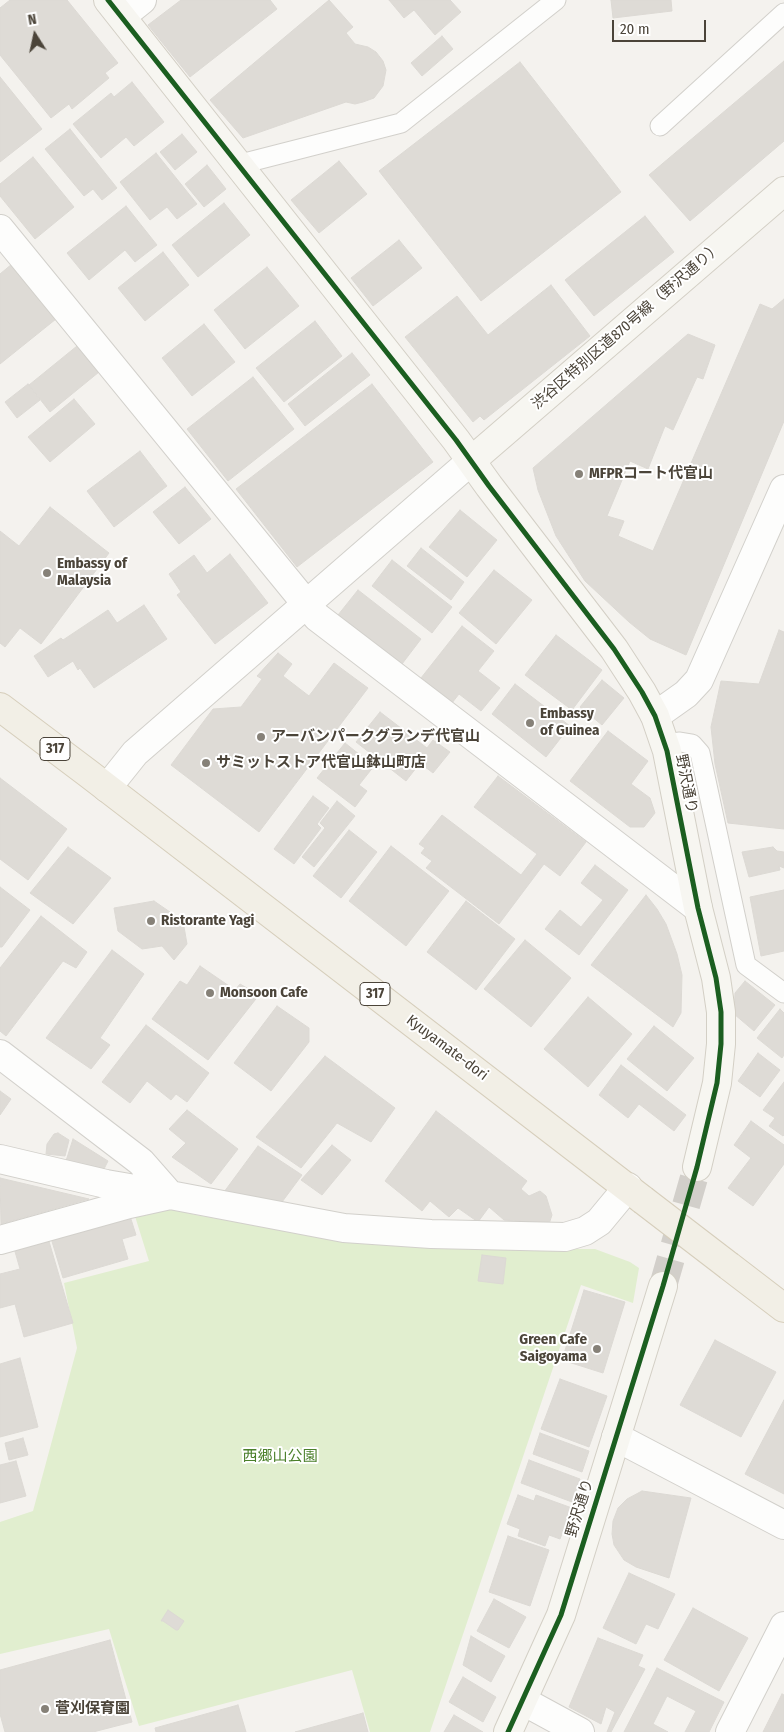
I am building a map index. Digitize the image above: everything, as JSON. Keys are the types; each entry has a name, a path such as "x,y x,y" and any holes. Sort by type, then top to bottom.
{"main road":[{"name":"317","path":"1,710 107,788"},
{"name":"Kyuyamate-dori","path":"107,788 635,1193"},
{"name":"317","path":"635,1193 784,1308"}],"street":[{"name":"野沢通り","path":"124,5 237,165 471,461 614,649 655,716 664,744 698,908 716,978 721,1012 722,1044 717,1083 697,1167"},
{"name":"渋谷区特別区道870号線（野沢通り）","path":"471,461 784,191"},
{"path":"0,228 317,617 698,908"},
{"path":"107,788 135,753 471,461"},
{"path":"655,716 686,694 699,680 783,492"},
{"path":"0,1054 141,1162 170,1195"},
{"path":"0,1159 106,1184 344,1228 431,1234 565,1237 585,1231 635,1193"},
{"path":"0,1240 129,1204 170,1195"},
{"name":"野沢通り","path":"508,1732 561,1615 663,1286"},
{"path":"616,1437 784,1525"},
{"path":"730,1732 784,1626"},
{"path":"523,1701 580,1732"}],"lane":[{"path":"237,165 401,123 556,0"},
{"path":"660,126 784,13"},
{"path":"664,744 680,742 692,744 700,753 746,965 784,993"}],"green space":[{"name":"西郷山公園","path":"157,1206 196,1215 343,1241 469,1249 595,1249 630,1262 639,1268 633,1303 581,1285 430,1732 370,1732 352,1670 139,1726 109,1629 0,1654 0,1522 33,1511 77,1348 64,1283 149,1261 134,1213"}],"building":[{"path":"10,0 67,0 118,63 105,73 109,78 72,109 69,104 51,118 0,55 0,8"},
{"path":"181,0 270,0 277,9 190,77 148,25"},
{"path":"329,0 353,27 346,33 355,44 368,47 376,52 383,61 386,70 383,86 374,98 355,104 346,102 243,138 210,100"},
{"path":"389,0 450,0 461,12 435,35 414,10 404,18"},
{"path":"611,0 671,0 672,11 613,18"},
{"path":"442,36 453,49 422,76 411,63"},
{"path":"784,61 784,141 690,221 649,175"},
{"path":"520,62 621,192 481,301 379,171"},
{"path":"0,77 42,129 0,162"},
{"path":"132,82 164,122 134,146 126,137 101,158 73,124 111,93 114,97"},
{"path":"70,129 117,188 102,200 93,189 84,196 45,149"},
{"path":"182,134 197,152 175,170 160,152"},
{"path":"156,153 197,204 177,219 167,207 150,220 120,182"},
{"path":"33,157 74,207 35,239 0,196 0,184"},
{"path":"339,161 367,194 319,233 291,200"},
{"path":"207,165 226,189 204,207 185,184"},
{"path":"224,203 250,235 198,277 172,245"},
{"path":"126,206 157,245 135,262 125,250 89,280 67,253"},
{"path":"645,216 674,252 594,316 565,280"},
{"path":"399,240 422,268 373,306 351,278"},
{"path":"163,252 189,285 145,321 118,288"},
{"path":"12,264 56,319 0,364 0,274"},
{"path":"267,267 299,306 245,349 214,310"},
{"path":"551,285 590,336 484,420 480,416 473,422 405,337 457,296 488,335"},
{"name":"MFPRコート代官山","path":"784,299 784,421 686,655 650,639 585,581 556,536 538,490 533,468 688,334 715,345 703,379 697,377 673,430 665,426 648,469 630,461 607,516 624,521 618,536 653,551 760,304 772,309"},
{"path":"315,321 342,356 284,402 256,368"},
{"path":"204,324 235,362 192,396 162,358"},
{"path":"77,346 99,372 50,412 29,385"},
{"path":"352,353 370,375 305,426 288,404"},
{"path":"253,377 294,429 228,481 187,429"},
{"path":"28,384 40,400 17,418 5,402"},
{"path":"372,384 433,462 297,567 236,489"},
{"path":"74,399 95,424 50,462 28,437"},
{"path":"140,451 167,486 114,527 87,491"},
{"path":"185,487 211,519 179,544 153,512"},
{"name":"Embassy of Malaysia","path":"50,507 109,553 41,644 20,628 5,647 0,643 0,531 19,546"},
{"path":"460,510 497,540 467,577 429,547"},
{"path":"421,548 464,582 451,600 407,566"},
{"path":"230,554 268,603 215,644 177,595 181,592 169,574 194,555 207,573"},
{"path":"392,560 452,607 432,633 372,586"},
{"path":"494,570 532,600 496,644 459,613"},
{"path":"358,590 421,639 402,664 338,615"},
{"path":"144,605 167,639 94,688 80,668 78,670 73,661 48,677 34,656 61,638 63,640 108,610 117,623"},
{"path":"462,626 494,651 478,671 500,688 481,711 459,694 452,703 421,678"},
{"path":"779,630 784,632 784,829 728,823 715,764 711,727 721,681 759,684"},
{"path":"556,635 602,670 572,710 525,675"},
{"name":"アーバンパークグランデ代官山","path":"278,653 292,664 283,676 309,696 334,663 368,688 259,832 171,765 213,709 241,707 262,679 257,676"},
{"path":"602,680 624,698 602,725 580,707"},
{"path":"515,684 570,726 546,757 492,714"},
{"path":"380,712 427,748 433,740 450,752 433,773 420,763 406,781 356,742"},
{"path":"608,731 648,761 631,784 650,798 655,813 644,827 630,827 570,781"},
{"path":"345,743 374,766 359,785 367,791 355,807 317,778"},
{"path":"498,776 586,842 560,876 544,864 499,924 426,868 432,861 421,853 425,848 419,844 442,815 521,875 537,854 474,807"},
{"path":"0,778 67,829 28,880 0,859"},
{"path":"313,796 329,808 317,824 321,828 294,864 274,849"},
{"path":"337,801 355,816 314,867 302,857 325,828 320,823"},
{"path":"349,830 377,852 341,898 313,876"},
{"path":"391,846 449,891 406,946 349,901"},
{"path":"68,847 111,878 73,924 30,893"},
{"path":"773,847 777,851 784,852 784,868 779,866 780,870 749,877 742,852"},
{"path":"595,865 628,890 579,955 545,929 560,910 581,927 603,900 581,883"},
{"path":"0,887 30,910 2,947 0,947"},
{"path":"784,890 784,951 761,956 750,897"},
{"path":"646,895 666,924 677,954 682,975 681,1013 673,1027 591,965"},
{"path":"154,901 183,921 187,944 174,960 162,946 142,949 118,931 114,908"},
{"path":"466,901 515,939 476,990 427,952"},
{"path":"41,916 87,952 76,968 63,961 6,1036 0,1031 0,968"},
{"path":"525,940 571,978 531,1027 484,989"},
{"path":"112,950 144,974 100,1038 110,1045 91,1069 46,1038"},
{"path":"200,966 235,990 240,984 259,995 208,1060 152,1019 180,981 187,985"},
{"path":"745,981 775,1005 754,1031 734,1014 735,993"},
{"path":"588,997 632,1034 588,1087 544,1049"},
{"path":"277,1006 309,1028 309,1042 271,1091 234,1063"},
{"path":"780,1009 784,1013 784,1055 782,1058 757,1038"},
{"path":"146,1025 209,1073 187,1102 176,1094 171,1100 147,1081 130,1103 102,1082"},
{"path":"654,1026 694,1058 667,1091 627,1059"},
{"path":"758,1053 780,1070 760,1097 738,1081"},
{"path":"325,1056 395,1108 371,1142 337,1123 301,1168 256,1137"},
{"path":"621,1065 686,1115 674,1131 639,1104 628,1118 599,1095"},
{"path":"784,1082 783,1136 769,1126 775,1118 763,1110"},
{"path":"0,1091 11,1099 0,1115"},
{"path":"187,1110 238,1149 211,1184 172,1157 186,1143 169,1129"},
{"path":"436,1111 527,1181 521,1189 529,1196 540,1191 546,1196 552,1215 549,1224 504,1220 489,1207 478,1222 458,1208 449,1217 430,1201 422,1211 385,1181"},
{"path":"751,1121 784,1145 784,1164 753,1206 728,1188 751,1158 734,1145"},
{"path":"58,1133 69,1140 65,1156 46,1154 47,1144 54,1134"},
{"path":"73,1139 108,1161 104,1169 66,1161"},
{"path":"332,1145 351,1160 322,1195 301,1180"},
{"path":"258,1146 302,1175 282,1202 224,1192"},
{"path":"0,1178 89,1199 1,1224"},
{"path":"130,1216 136,1235 122,1239 128,1259 63,1278 51,1238"},
{"path":"48,1238 73,1323 24,1337 15,1304 0,1308 0,1274 20,1269 14,1248"},
{"path":"482,1255 506,1258 503,1284 478,1281"},
{"path":"584,1290 625,1302 603,1373 562,1360"},
{"path":"715,1340 776,1372 741,1437 680,1405"},
{"path":"20,1358 38,1427 0,1437 0,1364"},
{"path":"560,1379 607,1396 589,1447 541,1429"},
{"path":"784,1400 784,1494 745,1474"},
{"path":"540,1433 589,1451 582,1472 533,1454"},
{"path":"23,1438 28,1455 9,1460 5,1443"},
{"path":"529,1460 580,1479 572,1502 521,1483"},
{"path":"16,1461 26,1496 0,1503 0,1465"},
{"path":"642,1491 691,1498 669,1578 636,1567 624,1560 614,1545 612,1534 613,1521 618,1508 627,1499"},
{"path":"518,1495 534,1501 536,1495 572,1508 560,1539 549,1535 545,1546 518,1536 520,1529 507,1524"},
{"path":"508,1536 549,1550 530,1606 489,1592"},
{"path":"629,1573 675,1594 658,1629 646,1624 636,1644 603,1628"},
{"path":"494,1599 526,1617 509,1648 477,1631"},
{"path":"693,1608 748,1638 719,1691 664,1660"},
{"path":"168,1610 184,1621 178,1630 161,1621"},
{"path":"471,1636 505,1656 491,1682 463,1665"},
{"path":"598,1638 643,1655 638,1666 645,1669 611,1732 607,1732 615,1712 606,1707 601,1724 569,1707"},
{"path":"110,1640 132,1722 93,1732 5,1732 0,1714 0,1670"},
{"path":"657,1668 724,1702 709,1732 685,1732 696,1711 667,1696 653,1724 668,1732 624,1732"},
{"path":"463,1677 496,1697 483,1722 449,1702"},
{"path":"782,1694 784,1695 784,1732 763,1732"},
{"path":"238,1705 246,1732 156,1732 155,1728"},
{"path":"363,1713 368,1732 295,1732"},
{"path":"454,1715 483,1732 444,1732"}],"tunnel":[{"path":"663,1286 697,1167"}],"cycle path":[{"path":"108,0 456,440 614,649 655,716 667,751 698,908 716,978 721,1012 721,1044 717,1083 697,1167 663,1286 561,1615 508,1732"}],"place":[{"name":"MFPRコート代官山","path":"579,474"},
{"name":"Embassy of Malaysia","path":"47,573"},
{"name":"Embassy of Guinea","path":"530,723"},
{"name":"アーバンパークグランデ代官山","path":"261,737"},
{"name":"サミットストア代官山鉢山町店","path":"206,763"},
{"name":"Ristorante Yagi","path":"151,921"},
{"name":"Monsoon Cafe","path":"210,993"},
{"name":"Green Cafe Saigoyama","path":"597,1349"},
{"name":"菅刈保育園","path":"45,1709"}]}
